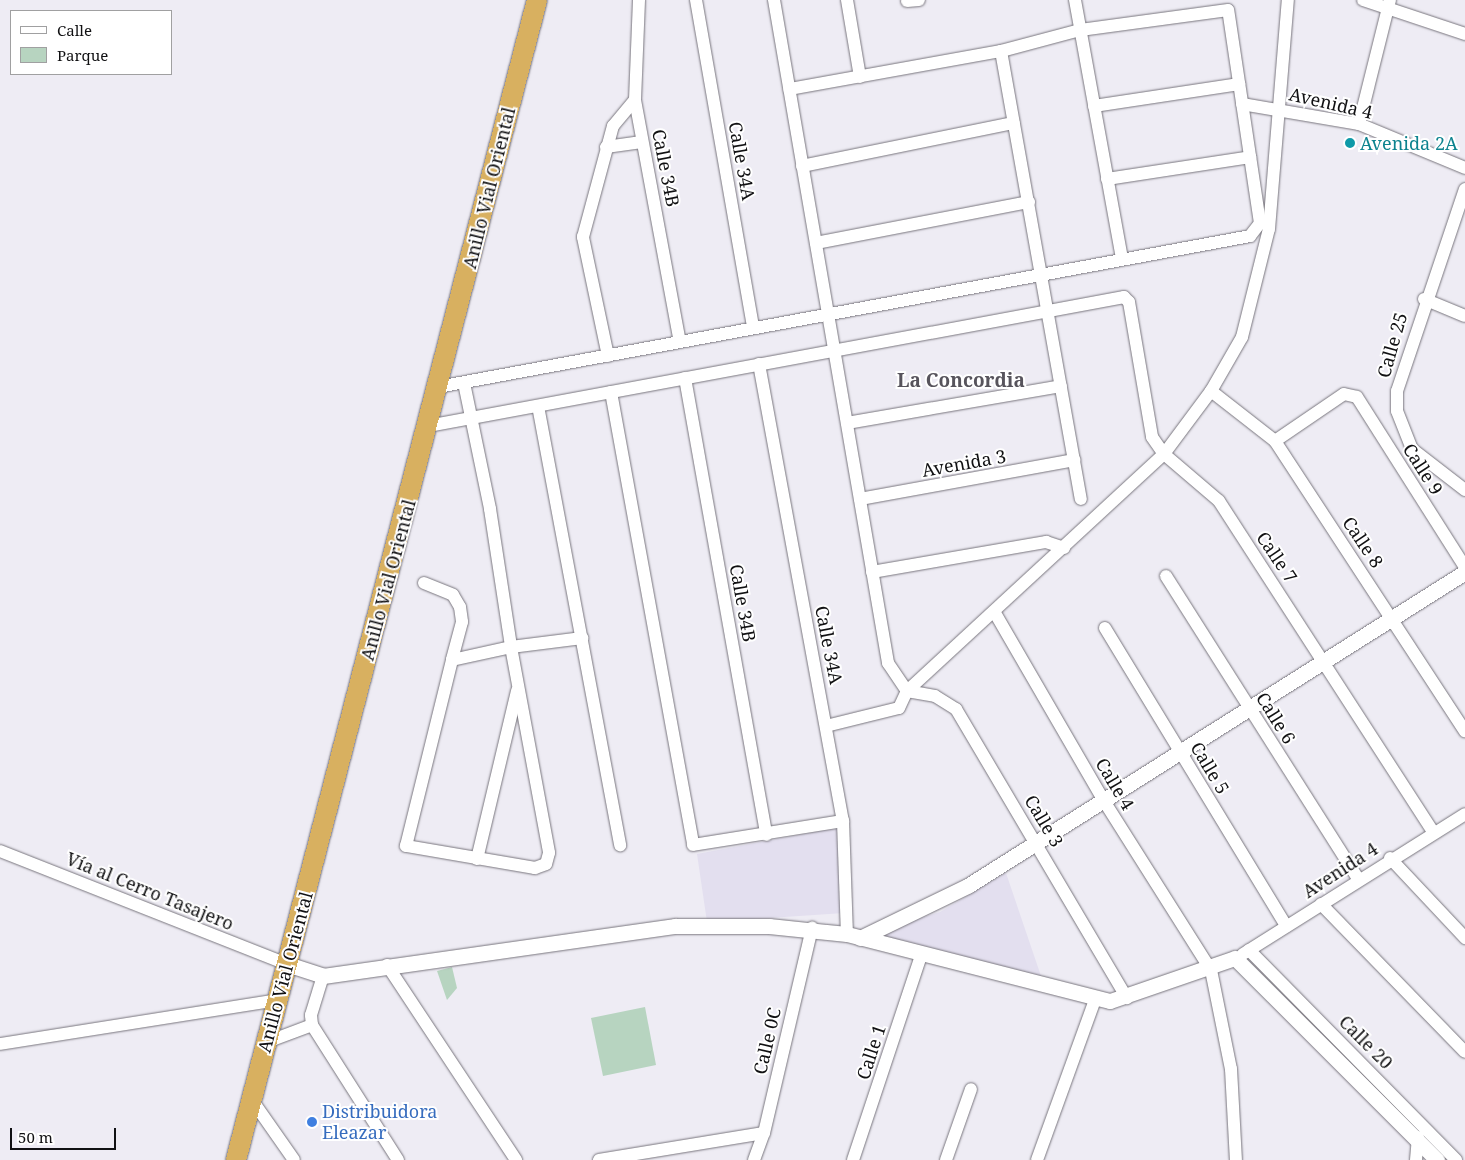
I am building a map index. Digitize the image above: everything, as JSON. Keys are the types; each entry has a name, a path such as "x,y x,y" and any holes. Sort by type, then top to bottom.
{"highway":[{"name":"Anillo Vial Oriental","path":"236,1160 537,0"}],"street":[{"name":"Calle 34B","path":"639,0 635,100 680,342"},
{"name":"Calle 34A","path":"696,0 753,328"},
{"path":"774,0 888,663 907,691"},
{"path":"847,0 860,76"},
{"path":"1075,0 1122,259"},
{"path":"826,726 895,711 907,691 995,613 1164,454 1211,391 1242,337 1269,229 1282,108 1288,0"},
{"path":"1363,0 1389,4 1465,34"},
{"path":"1359,124 1389,4"},
{"path":"438,387 1250,236 1260,223 1228,10 1080,30 1002,51 789,89"},
{"path":"1002,51 1081,499"},
{"path":"1094,106 1239,84"},
{"path":"608,356 583,237 613,126 635,100"},
{"name":"Avenida 4","path":"1242,104 1282,108 1359,124 1465,168"},
{"path":"802,166 1014,123"},
{"path":"606,147 642,142"},
{"path":"1107,179 1250,157"},
{"name":"Calle 25","path":"1465,189 1424,299 1400,372 1397,411 1412,449 1465,490"},
{"path":"816,244 1029,202"},
{"name":"Calle 7","path":"1048,309 1124,297 1129,302 1152,437 1164,454 1219,502 1324,661 1433,832"},
{"path":"1424,299 1465,316"},
{"path":"428,426 1048,309"},
{"name":"Calle 34A","path":"759,364 843,821 854,936"},
{"name":"Calle 34B","path":"685,378 766,835"},
{"path":"424,583 453,595 460,608 462,622 406,846 535,868 546,864 549,853 511,647 472,417 464,383"},
{"path":"846,422 1061,386"},
{"name":"Calle 8","path":"1211,391 1275,441 1465,731"},
{"path":"611,392 693,845 766,835 843,821"},
{"name":"Calle 9","path":"1275,441 1350,392 1357,397 1465,567"},
{"path":"538,406 620,845"},
{"name":"Avenida 3","path":"860,499 1074,460"},
{"path":"872,572 1046,542 1064,548"},
{"path":"854,936 969,885 1465,572"},
{"name":"Calle 6","path":"1166,576 1358,879"},
{"name":"Calle 4","path":"995,613 1104,801 1212,970"},
{"name":"Calle 5","path":"1105,628 1286,926"},
{"path":"452,660 511,647 582,638"},
{"path":"476,859 518,686"},
{"name":"Calle 3","path":"907,691 935,696 956,709 1038,843 1127,998"},
{"name":"Avenida 4","path":"1235,958 1390,858 1465,815"},
{"name":"Vía al Cerro Tasajero","path":"0,851 287,964"},
{"path":"1390,858 1465,938"},
{"path":"1320,904 1465,1052"},
{"path":"287,964 323,976 675,926 812,928 854,936 1095,1000 1127,998 1212,970 1235,958"},
{"name":"Calle 0C","path":"754,1160 764,1133 812,928"},
{"name":"Calle 20","path":"1249,950 1456,1160"},
{"name":"Calle 1","path":"853,1160 921,955"},
{"name":"Calle 20","path":"1235,958 1418,1137 1438,1160"},
{"path":"387,966 516,1160"},
{"path":"1212,970 1231,1070 1236,1160"},
{"path":"323,976 311,1014 312,1025 398,1160"},
{"path":"0,1044 278,1000"},
{"path":"1037,1160 1095,1000"},
{"path":"267,1042 312,1025"},
{"path":"946,1160 970,1089"},
{"path":"252,1100 294,1160"},
{"path":"599,1160 764,1133"},
{"path":"1416,1160 1418,1137"}],"shaded area":[{"path":"840,827 844,913 707,922 697,854"},
{"path":"1006,873 1042,979 873,937 880,930 940,912"}],"green space":[{"path":"452,967 457,988 447,1000 437,971"},
{"path":"645,1007 656,1065 603,1076 591,1018"}],"place":[{"name":"Avenida 2A","path":"1350,143"},
{"name":"Distribuidora Eleazar","path":"312,1122"}],"district":[{"name":"La Concordia","path":"961,381"}]}
